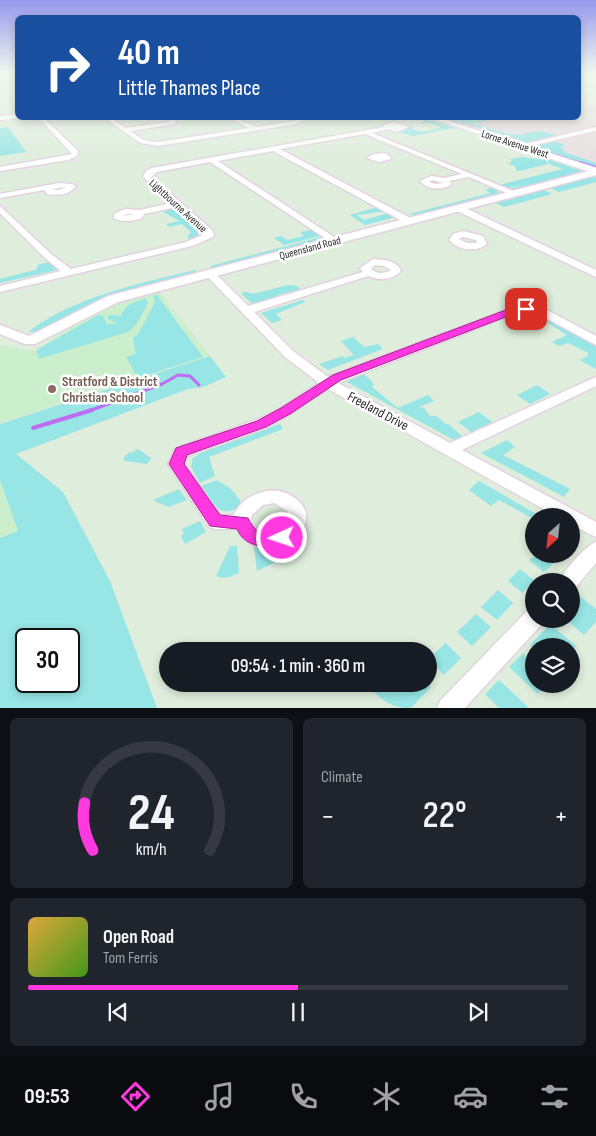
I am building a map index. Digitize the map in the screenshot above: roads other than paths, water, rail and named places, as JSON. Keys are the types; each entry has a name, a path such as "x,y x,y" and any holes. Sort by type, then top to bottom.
{"main road":[{"name":"Lorne Avenue West","path":"440,120 596,171"}],"street":[{"path":"0,118 15,116"},
{"path":"0,169 68,158 75,155 76,152 43,120"},
{"path":"111,120 142,142 158,144 300,120"},
{"path":"126,130 173,123 172,120"},
{"path":"237,120 255,128"},
{"name":"Lightbourne Avenue","path":"0,289 197,242 210,235 209,232 147,177 147,174 155,170 388,128"},
{"path":"521,146 596,129"},
{"path":"365,132 514,193"},
{"path":"275,149 409,221"},
{"path":"387,156 410,151"},
{"path":"212,160 334,241"},
{"name":"Queensland Road","path":"0,329 30,341 112,299 596,171"},
{"path":"444,180 468,175"},
{"path":"0,196 46,188"},
{"path":"140,212 178,204"},
{"path":"0,208 55,262 68,272"},
{"path":"458,208 596,274"},
{"path":"480,238 504,230"},
{"name":"Freeland Drive","path":"209,274 300,364 328,384 557,508"},
{"path":"245,311 369,274"},
{"path":"242,522 215,522 176,464 181,452 261,424 337,377 515,310 545,312 596,341"},
{"path":"450,449 596,381"},
{"name":"Freeland Drive","path":"580,521 596,530"},
{"path":"576,573 596,550"},
{"path":"448,708 525,627"}],"waterway":[{"path":"447,120 583,163"},
{"path":"580,162 596,167"},
{"path":"90,411 162,384 178,375 190,376 199,385"},
{"path":"33,428 90,411"}],"place":[{"name":"Stratford & District Christian School","path":"52,389"}]}
